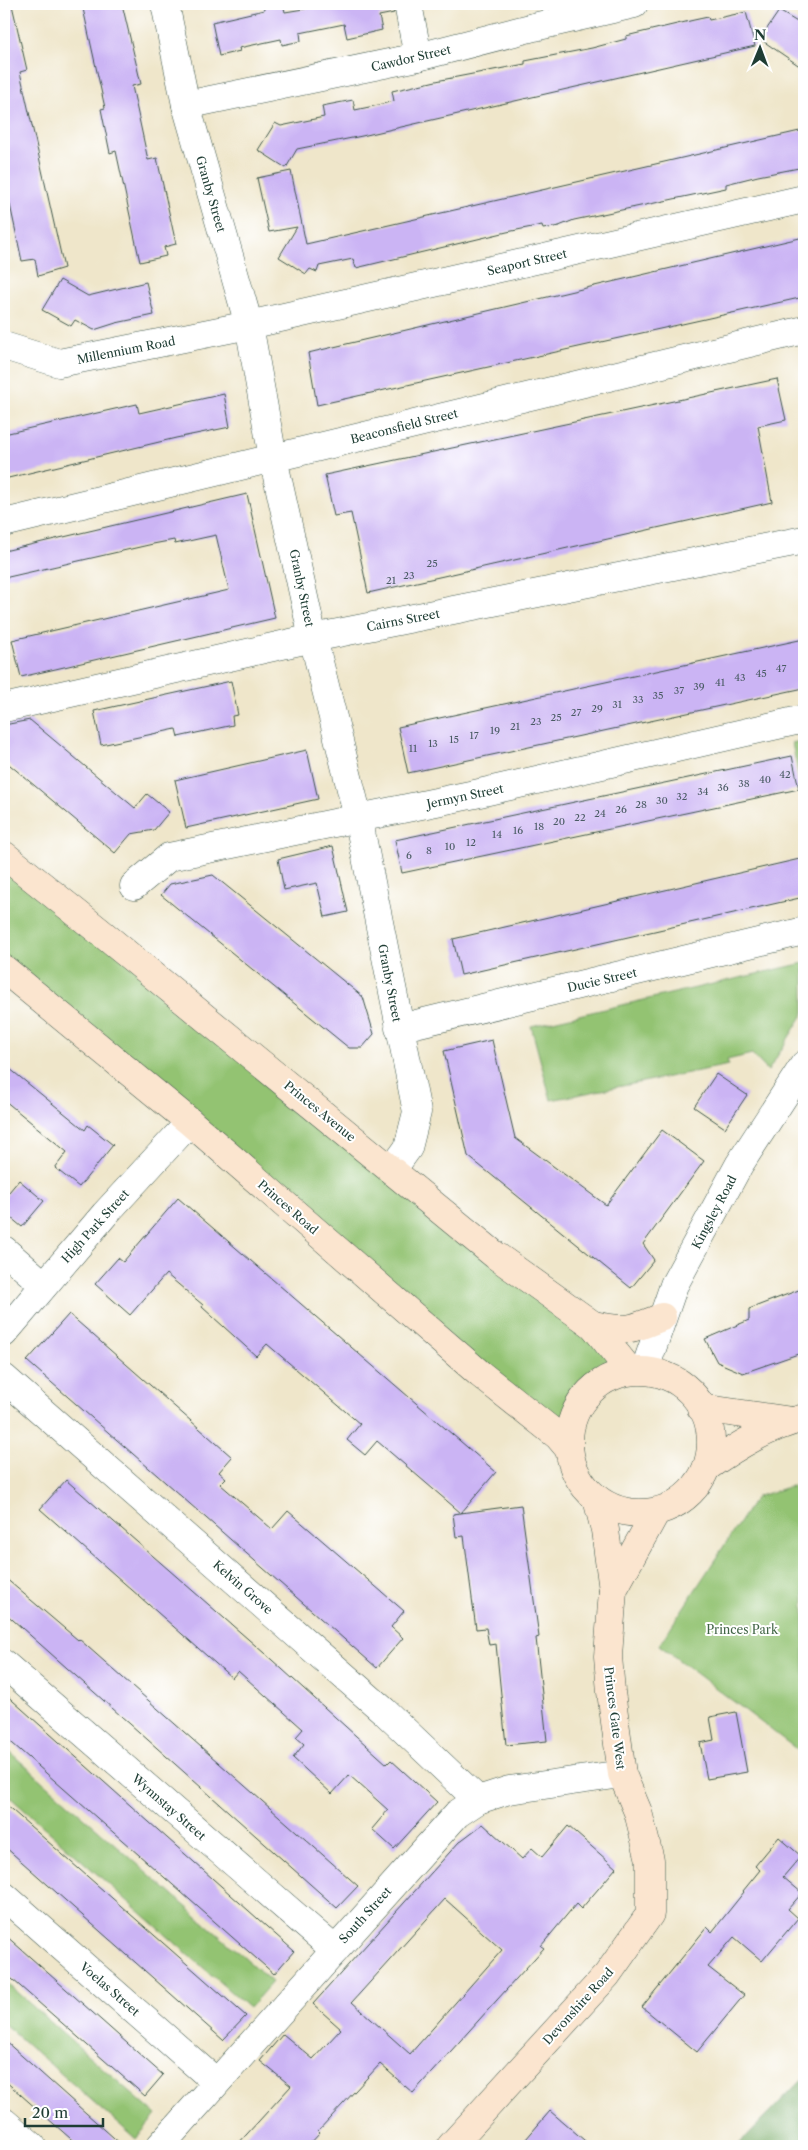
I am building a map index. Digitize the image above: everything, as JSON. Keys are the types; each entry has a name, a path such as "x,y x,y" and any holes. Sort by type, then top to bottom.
{"main road":[{"name":"Princes Avenue","path":"4,855 495,1255 593,1325 637,1370"},
{"name":"Princes Road","path":"4,969 190,1122 480,1374 558,1436 569,1449"},
{"path":"593,1325 631,1330 662,1317"},
{"path":"637,1370 680,1383 697,1399 708,1420 711,1443 707,1466 695,1487 678,1503 656,1512 625,1512 597,1499 585,1488 574,1470 569,1449 570,1425 580,1402 594,1387 611,1376 637,1370"},
{"path":"702,1408 798,1419"},
{"path":"707,1466 744,1441 798,1419"},
{"name":"Princes Gate West","path":"597,1499 605,1530 613,1590 608,1656 610,1692 622,1774 638,1812"},
{"name":"Princes Gate West","path":"613,1590 656,1512"},
{"name":"Devonshire Road","path":"451,2146 607,1975 650,1914 650,1860 638,1812"}],"street":[{"name":"Granby Street","path":"165,4 186,105 249,325 273,458 313,638 358,817 417,1112 408,1148 392,1170"},
{"path":"408,4 418,57"},
{"name":"Cawdor Street","path":"186,105 418,57 634,4"},
{"name":"Seaport Street","path":"249,325 804,199"},
{"name":"Millennium Road","path":"4,346 59,363 249,325"},
{"name":"Beaconsfield Street","path":"4,523 804,330"},
{"name":"Cairns Street","path":"4,708 313,638 804,540"},
{"name":"Jermyn Street","path":"134,886 169,857 475,794 804,719"},
{"name":"Ducie Street","path":"399,1028 804,931"},
{"name":"Kingsley Road","path":"637,1370 662,1317 674,1285 739,1166 804,1065"},
{"name":"High Park Street","path":"4,1333 44,1285 190,1122"},
{"path":"4,1250 44,1285"},
{"name":"Kelvin Grove","path":"4,1378 384,1712 478,1800"},
{"name":"Wynnstay Street","path":"4,1664 335,1950"},
{"name":"South Street","path":"160,2146 457,1814 478,1800 509,1790 622,1774"},
{"name":"Voelas Street","path":"4,1896 216,2082"},
{"path":"4,2122 32,2146"}],"green space":[{"path":"804,740 804,803 792,743"},
{"path":"4,855 630,1371 602,1382 584,1398 574,1420 569,1449 4,969"},
{"path":"804,963 804,1013 768,1071 752,1054 727,1060 729,1065 551,1100 531,1026"},
{"name":"Princes Park","path":"804,1482 804,1755 659,1645 756,1497"},
{"path":"4,1747 272,1982 249,2008 4,1792"},
{"path":"4,1981 156,2115 136,2139 4,2024"},
{"path":"804,2077 804,2146 738,2146 738,2145"}],"building":[{"path":"82,4 122,4 141,84 132,86 148,160 157,158 176,244 164,247 166,256 140,262 116,151 110,153 101,109 105,108"},
{"path":"263,4 283,4 285,12 334,4 393,4 394,13 379,16 382,30 347,38 344,24 300,33 301,41 282,45 281,39 239,48 240,51 219,56 212,22 264,10"},
{"path":"12,5 27,70 20,72 64,268 38,276 35,259 22,261 9,200 4,201 4,6"},
{"path":"779,11 804,26 804,69 760,39"},
{"path":"746,12 755,46 362,136 297,149 286,168 258,150 275,123 281,126 324,117 322,106 353,100 355,110 374,106 394,101 392,91 525,64 525,61 592,48 626,39 626,36 694,20 708,17 709,20"},
{"path":"804,130 804,167 726,184 726,188 574,220 559,226 543,229 542,225 507,232 356,268 353,259 319,266 317,272 310,269 306,274 279,257 297,227 269,232 257,178 291,171 306,244"},
{"path":"804,237 804,297 317,405 308,353"},
{"path":"60,280 88,296 146,282 154,315 94,330 75,320 71,326 42,310"},
{"path":"777,379 786,420 758,426 772,502 368,593 351,513 334,516 325,475"},
{"path":"224,394 230,427 4,479 4,434 137,404 139,413"},
{"path":"247,494 275,618 21,677 12,640 229,590 216,535 175,544 174,540 153,544 4,578 4,551"},
{"path":"804,639 804,688 408,773 398,727"},
{"path":"231,681 238,715 232,716 233,725 178,737 176,729 101,745 94,711"},
{"path":"30,720 135,808 147,794 169,812 154,830 131,834 115,853 4,760 4,725"},
{"path":"307,750 318,799 186,828 175,780"},
{"path":"792,756 799,789 402,873 395,840"},
{"path":"333,846 348,912 325,917 317,883 284,890 278,859"},
{"path":"804,858 804,897 461,975 453,939"},
{"path":"213,875 363,997 374,1034 362,1048 349,1048 161,895 170,884"},
{"path":"492,1040 515,1138 606,1205 662,1130 704,1161 643,1244 654,1260 631,1288 468,1156 444,1051"},
{"path":"4,1064 85,1130 88,1125 113,1145 79,1187 55,1168 67,1152 4,1100"},
{"path":"716,1074 747,1095 725,1128 694,1107"},
{"path":"19,1180 44,1201 22,1227 4,1212 4,1198"},
{"path":"178,1198 496,1472 461,1513 377,1441 365,1455 347,1440 360,1424 267,1344 256,1356 202,1307 203,1305 166,1274 130,1315 95,1284 118,1258 123,1262"},
{"path":"804,1288 804,1352 743,1373 717,1362 705,1339 749,1320 749,1309"},
{"path":"69,1314 232,1457 219,1472 226,1478 220,1484 272,1529 288,1511 404,1611 391,1627 403,1638 377,1668 27,1361"},
{"path":"66,1480 272,1660 387,1764 391,1760 437,1802 394,1849 372,1829 388,1810 349,1775 332,1794 293,1758 304,1744 296,1737 303,1729 238,1671 232,1678 40,1509"},
{"path":"521,1505 539,1637 536,1638 547,1741 506,1745 496,1644 489,1645 486,1628 476,1629 464,1536 456,1537 453,1514"},
{"path":"4,1577 79,1639 358,1886 337,1908 4,1612"},
{"path":"4,1693 294,1951 274,1974 4,1736"},
{"path":"736,1712 747,1772 707,1779 700,1743 714,1740 710,1717"},
{"path":"4,1803 246,2016 223,2040 4,1846"},
{"path":"483,1824 522,1859 532,1848 542,1857 568,1826 616,1868 581,1909 576,1904 541,1946 544,1948 413,2093 380,2064 318,2131 320,2133 308,2146 236,2146 291,2086 260,2061 283,2034 313,2059 341,2029 313,2004 459,1842","holes":["445,1899 502,1950 410,2054 352,2002"]},
{"path":"779,1837 801,1856 783,1877 802,1893 788,1909 798,1918 762,1961 734,1937 708,1967 744,1995 697,2052 642,2007 707,1927 712,1932 760,1870 755,1866"},
{"path":"4,1934 163,2075 145,2096 4,1972"},
{"path":"4,2040 123,2146 79,2146 4,2080"},
{"path":"550,2111 591,2146 520,2146"}]}
